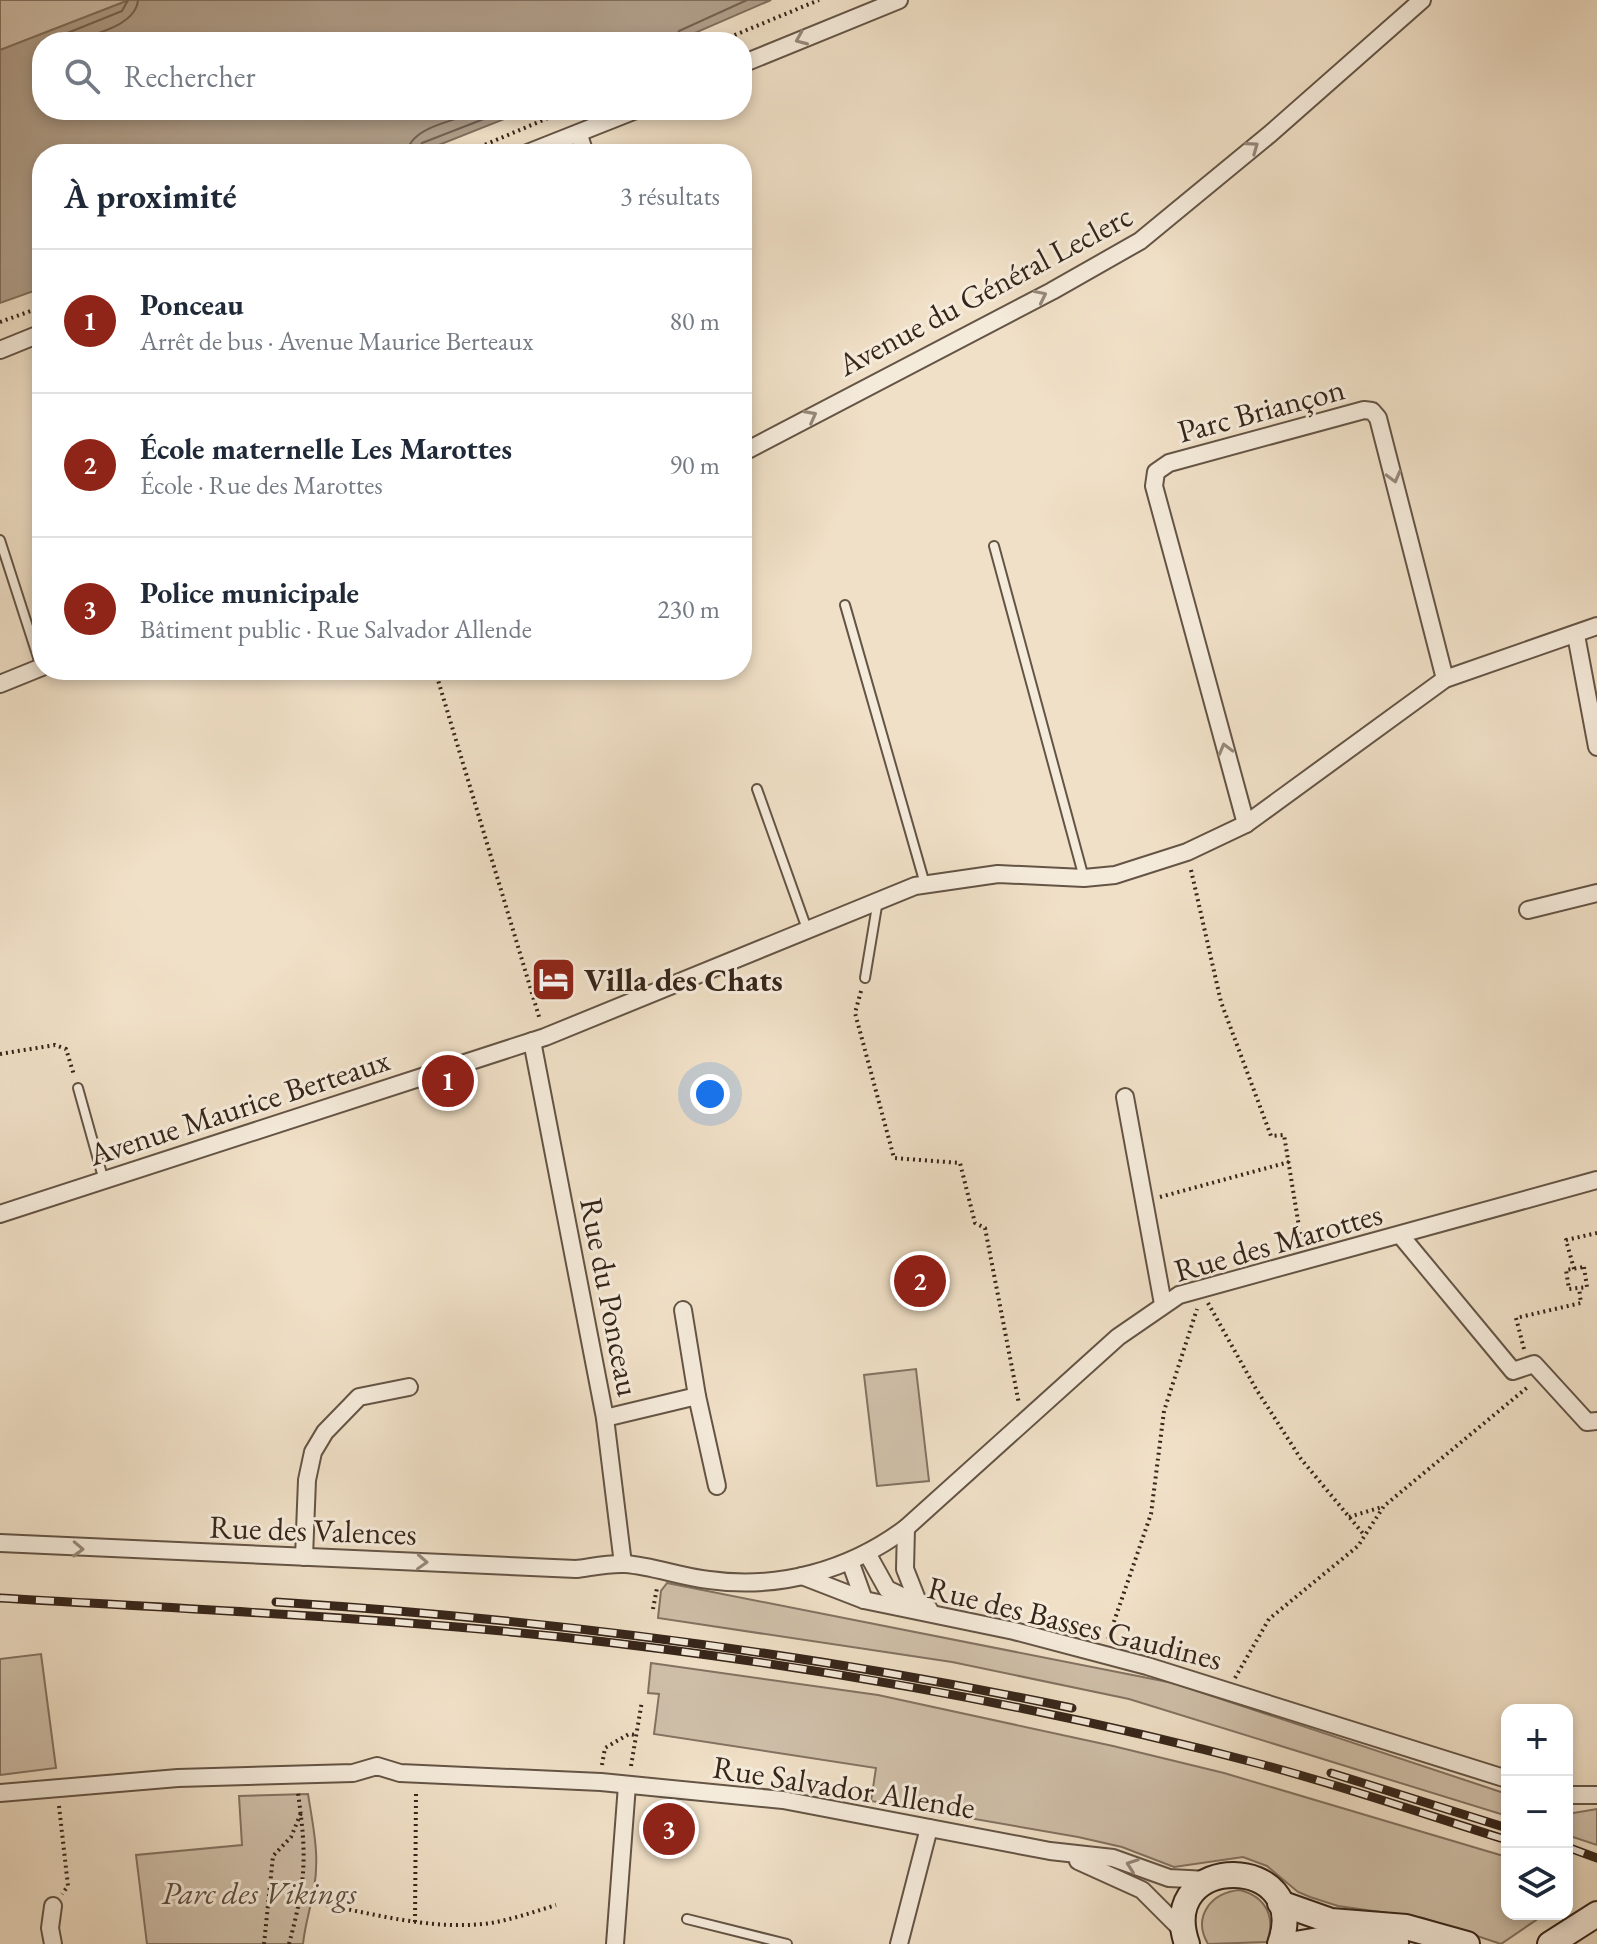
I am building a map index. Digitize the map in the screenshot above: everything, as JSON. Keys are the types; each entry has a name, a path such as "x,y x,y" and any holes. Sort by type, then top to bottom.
{"main road":[{"path":"1186,1941 1188,1903 1208,1880 1227,1874 1247,1875 1270,1888 1280,1903 1284,1919 1280,1944"},
{"path":"1280,1903 1331,1921 1406,1927 1467,1944"},
{"path":"1550,1944 1597,1914"},
{"path":"1578,1944 1597,1932"},
{"path":"1295,1944 1376,1940 1412,1944"}],"street":[{"path":"752,60 899,0"},
{"name":"Avenue du Général Leclerc","path":"752,448 1052,291 1140,241 1270,134 1422,0"},
{"path":"553,144 613,120"},
{"path":"579,135 582,144"},
{"path":"0,350 32,337"},
{"name":"Parc Briançon","path":"1246,824 1154,486 1156,472 1169,463 1364,410 1372,411 1382,432 1445,679"},
{"name":"Avenue Maurice Berteaux","path":"0,1214 539,1039 878,899 925,885 998,874 1084,878 1115,875 1187,852 1246,824 1445,679 1597,626"},
{"path":"1576,635 1597,747"},
{"path":"0,684 32,671"},
{"path":"1528,910 1597,893"},
{"name":"Rue du Ponceau","path":"539,1039 605,1418 623,1564"},
{"path":"1125,1097 1163,1304"},
{"name":"Rue des Marottes","path":"802,1576 850,1561 906,1528 1118,1337 1163,1304 1199,1287 1401,1236 1597,1180"},
{"path":"1401,1236 1513,1371 1534,1364 1587,1422 1597,1421"},
{"path":"683,1310 697,1396 717,1486"},
{"path":"304,1557 307,1480 313,1452 325,1432 359,1397 409,1387"},
{"path":"605,1418 697,1396"},
{"path":"906,1528 905,1569 918,1602"},
{"name":"Rue des Valences","path":"0,1543 576,1569 623,1564"},
{"path":"867,1553 887,1589 937,1614"},
{"path":"850,1561 864,1600"},
{"name":"Rue des Basses Gaudines","path":"623,1564 709,1580 772,1582 802,1576 864,1600 1103,1653 1501,1777"},
{"name":"Rue Salvador Allende","path":"0,1793 58,1786 296,1773 353,1773 377,1766 416,1774 601,1782 783,1800 1050,1851 1113,1858 1169,1878 1208,1880"},
{"path":"615,1944 627,1785"},
{"path":"1573,1795 1597,1795"},
{"path":"899,1944 929,1828"},
{"name":"Rue Salvador Allende","path":"1050,1851 1104,1870 1142,1890 1186,1941"},
{"path":"53,1906 50,1928 53,1944"}],"lane":[{"path":"0,540 32,637"},
{"path":"994,546 1084,878"},
{"path":"845,605 925,885"},
{"path":"757,789 807,929"},
{"path":"865,978 878,899"},
{"path":"78,1088 104,1182"},
{"path":"687,1919 787,1944"}],"path":[{"path":"742,32 819,0"},
{"path":"487,144 543,120"},
{"path":"572,120 579,135"},
{"path":"0,322 32,311"},
{"path":"438,680 539,1039"},
{"path":"1187,852 1221,1002 1271,1136 1284,1135 1305,1259"},
{"path":"865,978 855,1013 894,1158 960,1163 975,1223 985,1228 1007,1356 1024,1422"},
{"path":"0,1054 55,1045 66,1049 78,1088"},
{"path":"1144,1201 1289,1162"},
{"path":"1574,1269 1566,1240 1597,1233"},
{"path":"1584,1267 1587,1287 1569,1289 1566,1270 1574,1269 1584,1267"},
{"path":"1199,1287 1293,1447 1365,1536"},
{"path":"1103,1653 1151,1514 1164,1411 1195,1321 1199,1287"},
{"path":"1528,1366 1516,1318 1581,1303 1579,1288"},
{"path":"1228,1690 1269,1619 1358,1546 1384,1506 1543,1374"},
{"path":"1349,1517 1384,1506"},
{"path":"653,1609 659,1579"},
{"path":"627,1785 642,1701"},
{"path":"601,1782 605,1748 629,1734 636,1735"},
{"path":"289,1944 302,1901 306,1856 296,1773"},
{"path":"415,1922 416,1774"},
{"path":"53,1906 68,1886 58,1786"},
{"path":"264,1944 273,1856 291,1837 301,1813"},
{"path":"302,1901 415,1922 488,1923 556,1905"}],"green space":[{"path":"0,0 129,0 46,32 32,32 32,38 0,50"},
{"path":"916,1369 929,1481 877,1486 864,1375"},
{"path":"667,1583 1173,1683 1501,1792 1501,1814 1129,1699 952,1662 658,1618 661,1591"},
{"path":"41,1654 56,1768 0,1775 0,1659"},
{"path":"651,1663 878,1695 1224,1773 1501,1855 1501,1920 1536,1920 1501,1944 1423,1918 1338,1906 1310,1897 1298,1892 1267,1866 1243,1857 1174,1867 1122,1847 1078,1837 871,1801 876,1768 654,1734 659,1694 648,1693"},
{"name":"Parc des Vikings","path":"308,1794 316,1864 303,1944 147,1944 136,1855 242,1845 239,1796"},
{"path":"1597,1809 1597,1845 1573,1837 1573,1813"},
{"path":"1240,1890 1249,1893 1267,1909 1270,1924 1267,1942 1208,1944 1202,1924 1207,1908 1221,1895"}],"water":[{"path":"129,0 771,0 697,32 46,32"},
{"path":"32,38 32,120 502,120 441,144 32,144 32,292 0,303 0,50"}],"railway":[{"path":"0,1598 491,1630 649,1647 826,1673 1004,1705 1179,1743 1325,1782 1501,1838"},
{"path":"276,1602 476,1618 676,1641 874,1671 1072,1708"},
{"path":"1331,1773 1501,1826"},
{"path":"1570,1848 1597,1858"}],"place":[{"name":"Villa des Chats","path":"553,980"},
{"name":"Ponceau","path":"448,1081"},
{"name":"École maternelle Les Marottes","path":"920,1281"},
{"name":"Police municipale","path":"669,1829"}]}
